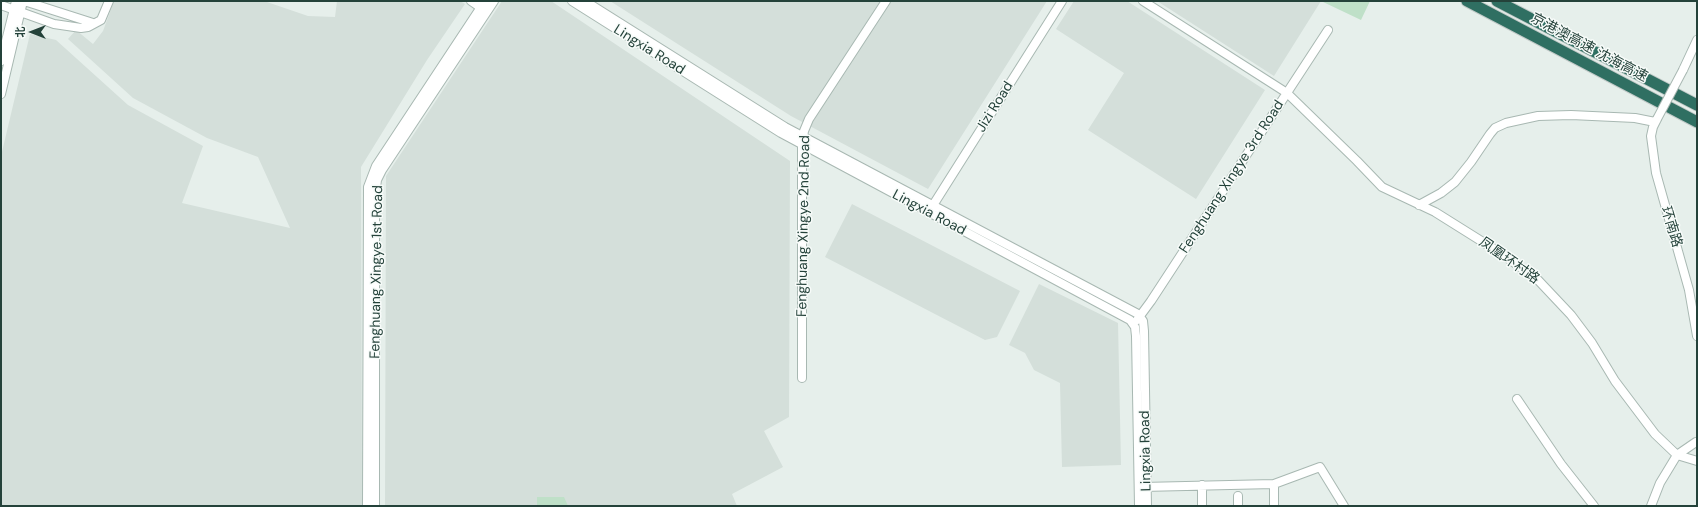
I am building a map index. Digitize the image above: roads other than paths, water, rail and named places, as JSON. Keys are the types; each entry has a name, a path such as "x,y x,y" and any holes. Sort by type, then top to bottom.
{"highway":[{"name":"京港澳高速 沈海高速","path":"1467,1 1697,122"},
{"name":"京港澳高速 沈海高速","path":"1497,1 1697,106"}],"street":[{"path":"1,94 17,11 16,1"},
{"path":"1,62 17,11 24,1 93,23"},
{"path":"1,5 54,24 81,28 88,27 100,20 109,1"},
{"path":"471,1 484,7"},
{"name":"Fenghuang Xingye 1st Road","path":"367,506 368,187 376,166 484,7 494,1"},
{"name":"Lingxia Road","path":"572,1 781,134 802,141 1126,316 1134,324 1136,336 1143,487 1147,506"},
{"name":"Lingxia Road","path":"585,1 785,127 802,141"},
{"name":"Fenghuang Xingye 2nd Road","path":"802,378 802,141 808,119 886,1"},
{"name":"Jizi Road","path":"930,209 1062,1"},
{"name":"凤凰环村路","path":"1143,1 1287,93 1382,187 1435,212 1502,254 1538,280 1571,316 1592,343 1615,381 1655,434 1677,456 1697,461"},
{"name":"Fenghuang Xingye 1st Road","path":"375,506 375,196 377,180 484,7"},
{"name":"Fenghuang Xingye 3rd Road","path":"1134,324 1328,30"},
{"name":"环南路","path":"1697,40 1683,70 1656,120 1651,136 1656,173 1690,290 1697,336"},
{"path":"1419,205 1441,193 1455,182 1495,128 1506,123 1538,116 1571,115 1656,120"},
{"name":"Lingxia Road","path":"930,209 1125,306 1140,316 1144,331 1143,487 1140,506"},
{"path":"1517,399 1561,464 1594,506"},
{"path":"1651,506 1660,482 1677,456 1696,440"},
{"path":"1688,459 1696,440"},
{"path":"1143,487 1274,484 1320,467 1344,506"},
{"path":"1274,484 1274,506"},
{"path":"1202,485 1202,506"},
{"path":"1238,496 1238,506"}]}
